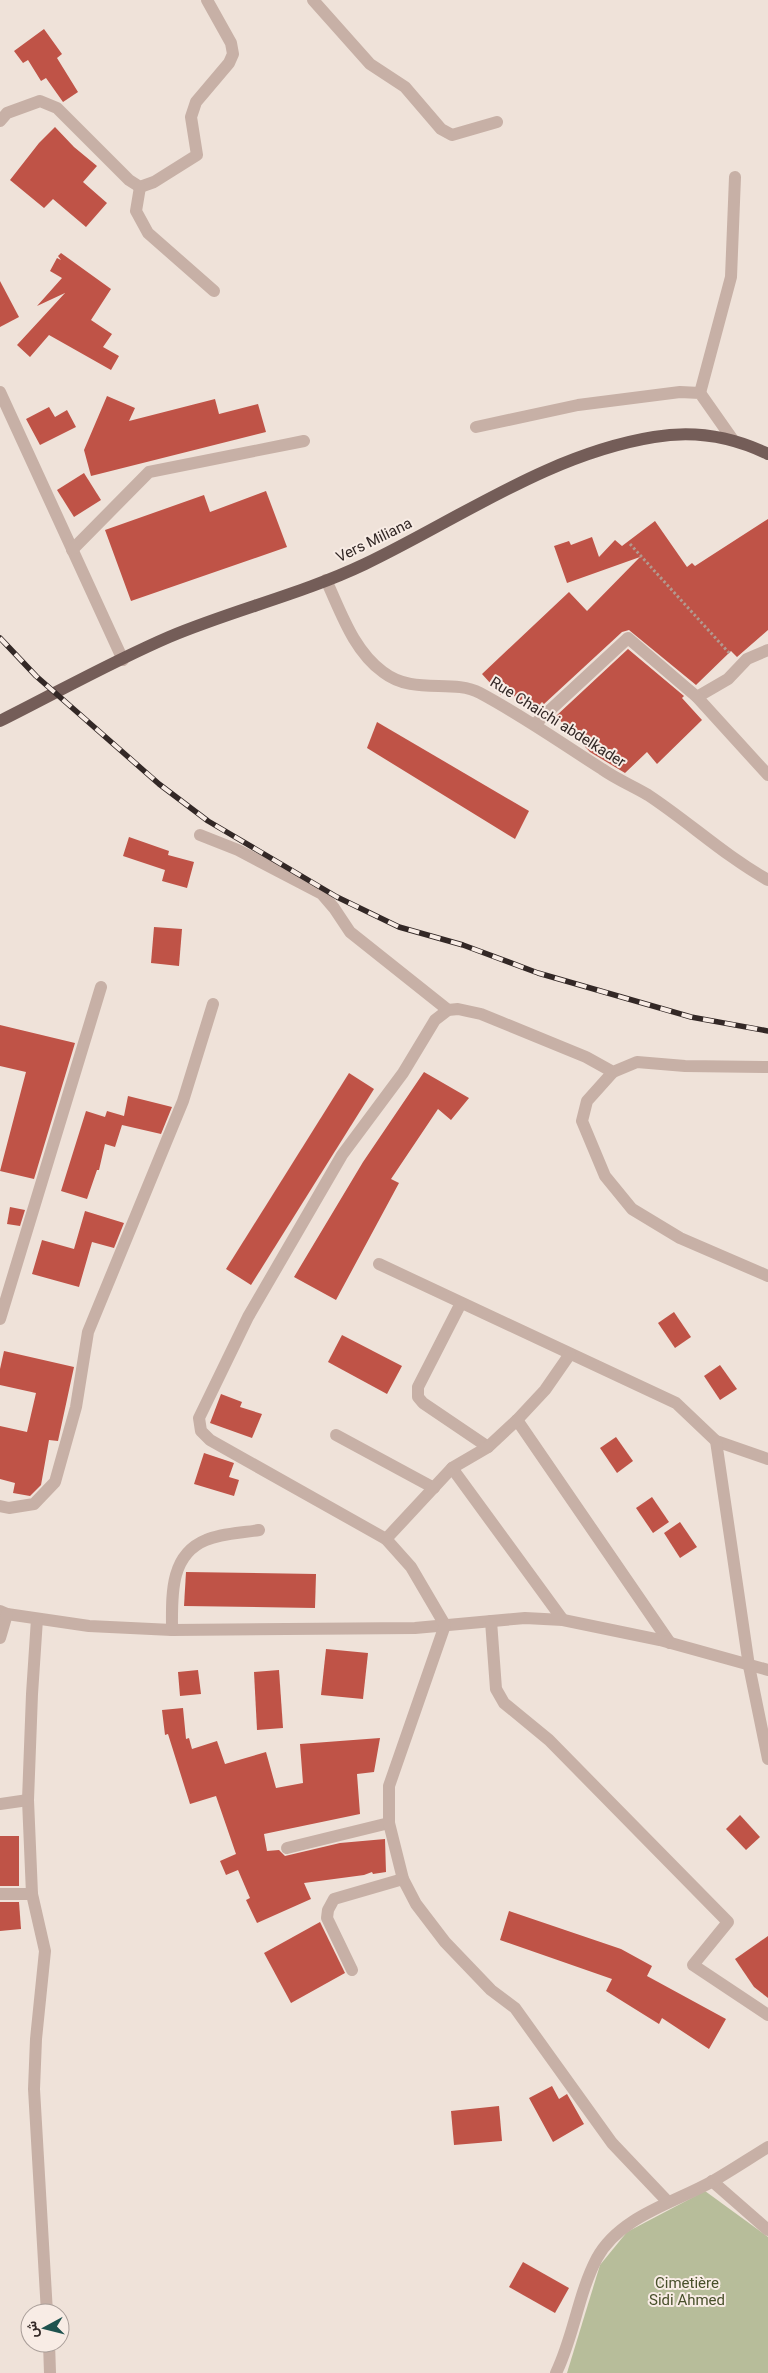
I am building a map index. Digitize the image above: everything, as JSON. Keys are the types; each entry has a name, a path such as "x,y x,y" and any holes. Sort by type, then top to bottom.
{"main road":[{"name":"Vers Miliana","path":"0,721 169,637 363,565 541,472 600,450 656,436 706,434 746,443 768,454"}],"street":[{"path":"0,121 7,113 28,103 40,101 57,108 128,180 140,187 154,182 197,155 191,118 194,107 229,64 233,54 231,43 207,0"},
{"path":"313,0 370,64 405,87 441,129 452,135 497,122"},
{"path":"700,393 731,277 735,177"},
{"path":"140,187 136,211 148,233 214,291"},
{"path":"0,392 123,660"},
{"path":"476,427 578,405 680,392 700,393"},
{"path":"700,393 733,440"},
{"path":"72,550 149,472 304,440"},
{"name":"Rue Chaichi abdelkader","path":"326,580 351,634 365,655 384,673 406,682 426,687 469,687 535,724 604,771 648,795 768,880"},
{"path":"535,724 628,638 697,697 768,775"},
{"path":"697,697 728,679 748,659 768,650"},
{"path":"200,835 238,850 322,894 350,932 448,1010"},
{"path":"0,1319 101,987"},
{"path":"0,1506 9,1508 34,1504 54,1482 76,1407 88,1332 183,1101 213,1004"},
{"path":"613,1072 586,1058 481,1014 458,1008 448,1010 435,1020 403,1072 342,1155 248,1317 200,1418 201,1430 210,1440 386,1539 411,1567 445,1625 389,1786 389,1823 403,1879 416,1904 445,1942 491,1990 515,2008 612,2143 668,2202"},
{"path":"768,1066 685,1066 637,1062 613,1072 587,1101 582,1121 605,1176 632,1209 680,1238 768,1276"},
{"path":"379,1264 676,1403 716,1441 768,1459"},
{"path":"461,1303 418,1387 418,1397 423,1403 488,1447"},
{"path":"386,1539 452,1468 488,1447 517,1420 545,1390 570,1354"},
{"path":"517,1420 670,1643"},
{"path":"336,1435 434,1488"},
{"path":"716,1441 749,1666 768,1759"},
{"path":"452,1468 563,1620"},
{"path":"172,1630 172,1583 187,1551 207,1540 259,1530"},
{"path":"0,1638 4,1613 89,1626 172,1630 396,1628 525,1618 563,1620 618,1630 768,1670"},
{"path":"37,1619 28,1800 32,1894 45,1951 36,2039 34,2088 46,2303"},
{"path":"491,1621 496,1689 504,1703 549,1740 728,1922 693,1965 768,2015"},
{"path":"0,1804 28,1800"},
{"path":"287,1848 389,1823"},
{"path":"352,1970 327,1918 328,1910 334,1900 403,1879"},
{"path":"0,1894 32,1894"},
{"path":"556,2373 564,2356 589,2274 598,2256 624,2227 668,2202 712,2181 768,2147"},
{"path":"712,2181 768,2230"},
{"path":"49,2353 50,2373"}],"path":[{"path":"630,544 741,666"}],"green space":[{"name":"Cimetière Sidi Ahmed","path":"705,2191 768,2237 768,2373 567,2373 600,2265 627,2232"}],"building":[{"path":"44,29 62,54 57,58 78,92 63,102 46,78 41,81 28,60 23,63 14,51"},
{"path":"55,127 74,147 97,166 83,182 107,203 86,227 53,199 44,208 10,180 39,143"},
{"path":"61,253 111,289 91,320 112,334 103,347 119,356 111,370 49,335 30,357 17,345 65,293 37,306 62,278 50,271 57,258 61,260 58,256"},
{"path":"0,281 19,317 0,327"},
{"path":"107,396 135,408 129,421 215,399 219,414 258,404 266,432 91,476 84,450"},
{"path":"49,407 55,417 67,410 76,427 40,445 26,419"},
{"path":"84,473 101,500 74,517 57,490"},
{"path":"266,491 287,547 131,601 105,530 204,495 210,512"},
{"path":"768,519 768,630 737,657 731,651 696,685 629,630 622,632 532,713 507,689 501,695 482,674 569,592 587,611 640,557 567,583 554,546 569,541 571,545 592,537 599,557 615,540 622,546 655,521 687,567 692,563 695,566"},
{"path":"628,649 684,696 682,698 702,720 657,764 647,752 625,773 590,752 556,716"},
{"path":"377,722 529,811 515,839 367,748"},
{"path":"129,837 169,851 168,855 194,862 187,888 162,881 165,870 123,856"},
{"path":"154,927 182,929 179,966 151,963"},
{"path":"0,1025 75,1043 34,1179 0,1171 26,1072 0,1066"},
{"path":"424,1072 469,1098 451,1120 438,1109 391,1179 399,1183 336,1300 294,1277 363,1162"},
{"path":"349,1073 374,1089 251,1285 226,1269"},
{"path":"128,1096 172,1107 161,1134 122,1125 115,1147 105,1144 99,1170 97,1170 87,1199 61,1191 86,1111 105,1117 107,1111 124,1116"},
{"path":"10,1207 25,1210 20,1226 7,1224"},
{"path":"85,1211 124,1223 114,1248 92,1242 79,1287 32,1274 42,1240 74,1249"},
{"path":"674,1312 691,1337 675,1348 658,1323"},
{"path":"342,1335 402,1366 387,1394 328,1362"},
{"path":"4,1351 74,1367 58,1441 49,1440 41,1485 30,1496 13,1493 15,1483 0,1479 0,1426 27,1432 36,1393 0,1385 0,1369"},
{"path":"720,1365 737,1389 720,1400 704,1376"},
{"path":"221,1394 242,1402 240,1407 262,1414 252,1438 210,1423"},
{"path":"616,1437 633,1461 617,1473 600,1448"},
{"path":"204,1453 234,1463 229,1477 239,1480 234,1496 194,1484"},
{"path":"652,1497 669,1522 653,1533 636,1508"},
{"path":"680,1522 697,1547 680,1558 664,1533"},
{"path":"186,1572 316,1574 315,1608 184,1606"},
{"path":"326,1649 368,1653 363,1699 321,1695"},
{"path":"198,1670 201,1694 180,1696 178,1672"},
{"path":"279,1670 283,1728 257,1730 254,1672"},
{"path":"183,1708 186,1739 189,1738 192,1749 217,1741 225,1764 266,1752 276,1788 303,1783 300,1744 380,1738 374,1772 357,1774 360,1814 264,1834 267,1851 279,1850 285,1856 340,1843 385,1839 386,1872 373,1874 372,1872 364,1875 304,1883 311,1899 257,1923 246,1900 250,1898 238,1870 226,1875 220,1861 236,1854 216,1796 190,1804 168,1734 165,1735 162,1710"},
{"path":"740,1815 760,1837 746,1850 726,1829"},
{"path":"0,1836 19,1836 19,1886 0,1886"},
{"path":"0,1902 19,1902 21,1929 0,1931"},
{"path":"509,1911 621,1949 652,1966 647,1976 726,2019 709,2049 662,2018 659,2024 606,1991 612,1979 500,1940"},
{"path":"320,1922 345,1973 291,2003 264,1953"},
{"path":"768,1936 768,1998 754,1987 735,1959"},
{"path":"552,2086 559,2099 567,2094 584,2124 553,2142 529,2098"},
{"path":"499,2106 502,2141 454,2145 451,2111"},
{"path":"523,2262 569,2288 555,2313 509,2287"}],"railway":[{"path":"0,638 36,676 159,784 208,821 337,897 399,927 463,945 538,973 691,1017 768,1031"}]}
